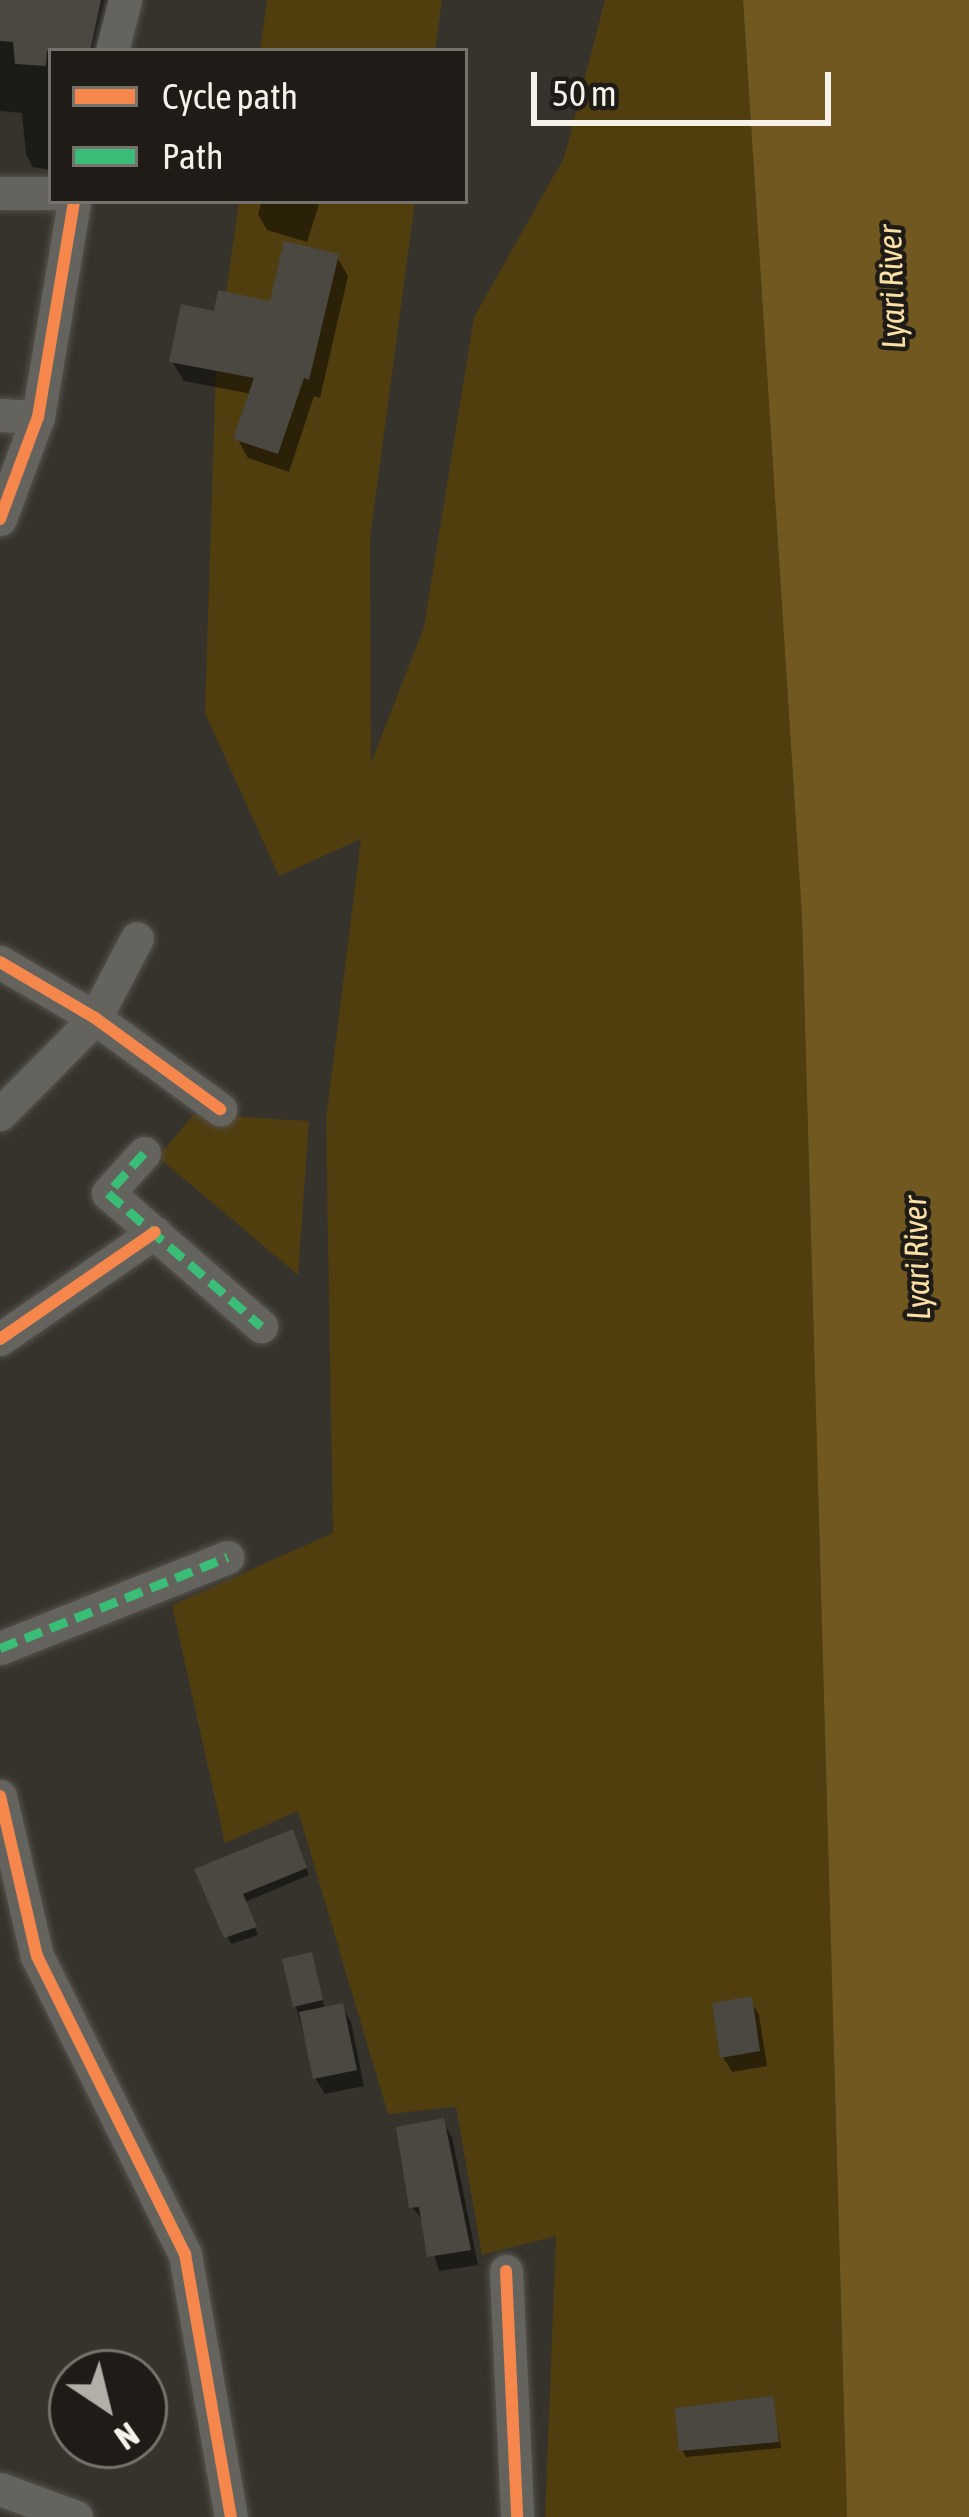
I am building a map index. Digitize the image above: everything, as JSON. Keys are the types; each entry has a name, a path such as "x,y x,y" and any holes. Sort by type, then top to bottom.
{"street":[{"path":"113,48 125,0"},
{"path":"0,193 48,193"},
{"path":"0,519 38,417 74,204"},
{"path":"0,415 38,417"},
{"path":"0,1114 95,1018 136,938"},
{"path":"0,962 95,1018 220,1109"},
{"path":"144,1153 108,1193 261,1326"},
{"path":"0,1339 155,1232"},
{"path":"0,1648 228,1557"},
{"path":"0,1796 38,1956 185,2254 231,2517"},
{"path":"506,2271 517,2517"},
{"path":"0,2489 76,2517"}],"shaded area":[{"path":"267,0 442,0 435,48 260,48"},
{"path":"605,0 743,0 802,917 847,2517 545,2517 556,2236 482,2255 456,2107 388,2114 298,1811 225,1843 172,1605 333,1533 326,1120 361,839 279,876 205,713 216,365 239,204 415,204 370,539 371,763 424,627 474,317 564,158"},
{"path":"194,1114 309,1121 298,1275 158,1157"}],"water":[{"name":"Lyari River","path":"743,0 969,0 969,2517 847,2517 802,917"}],"building":[{"path":"0,0 101,0 91,48 48,48 46,66 15,64 13,42 0,41"},
{"path":"284,241 339,254 309,380 304,378 278,454 233,439 254,378 169,362 181,304 214,311 218,290 270,301"},
{"path":"293,1829 307,1868 243,1894 257,1927 224,1938 194,1869"},
{"path":"312,1952 323,2000 293,2007 282,1959"},
{"path":"752,1996 760,2051 720,2058 712,2003"},
{"path":"343,2003 357,2070 313,2079 299,2012"},
{"path":"444,2118 471,2250 427,2257 419,2207 409,2208 396,2127"},
{"path":"773,2396 779,2442 679,2451 675,2408"}],"marked path":[{"path":"144,1153 108,1193 261,1326"},
{"path":"0,1648 228,1557"}],"cycle path":[{"path":"0,519 38,417 74,204"},
{"path":"0,962 95,1018 220,1109"},
{"path":"0,1339 155,1232"},
{"path":"0,1796 37,1956 185,2254 231,2517"},
{"path":"506,2271 517,2517"}]}
